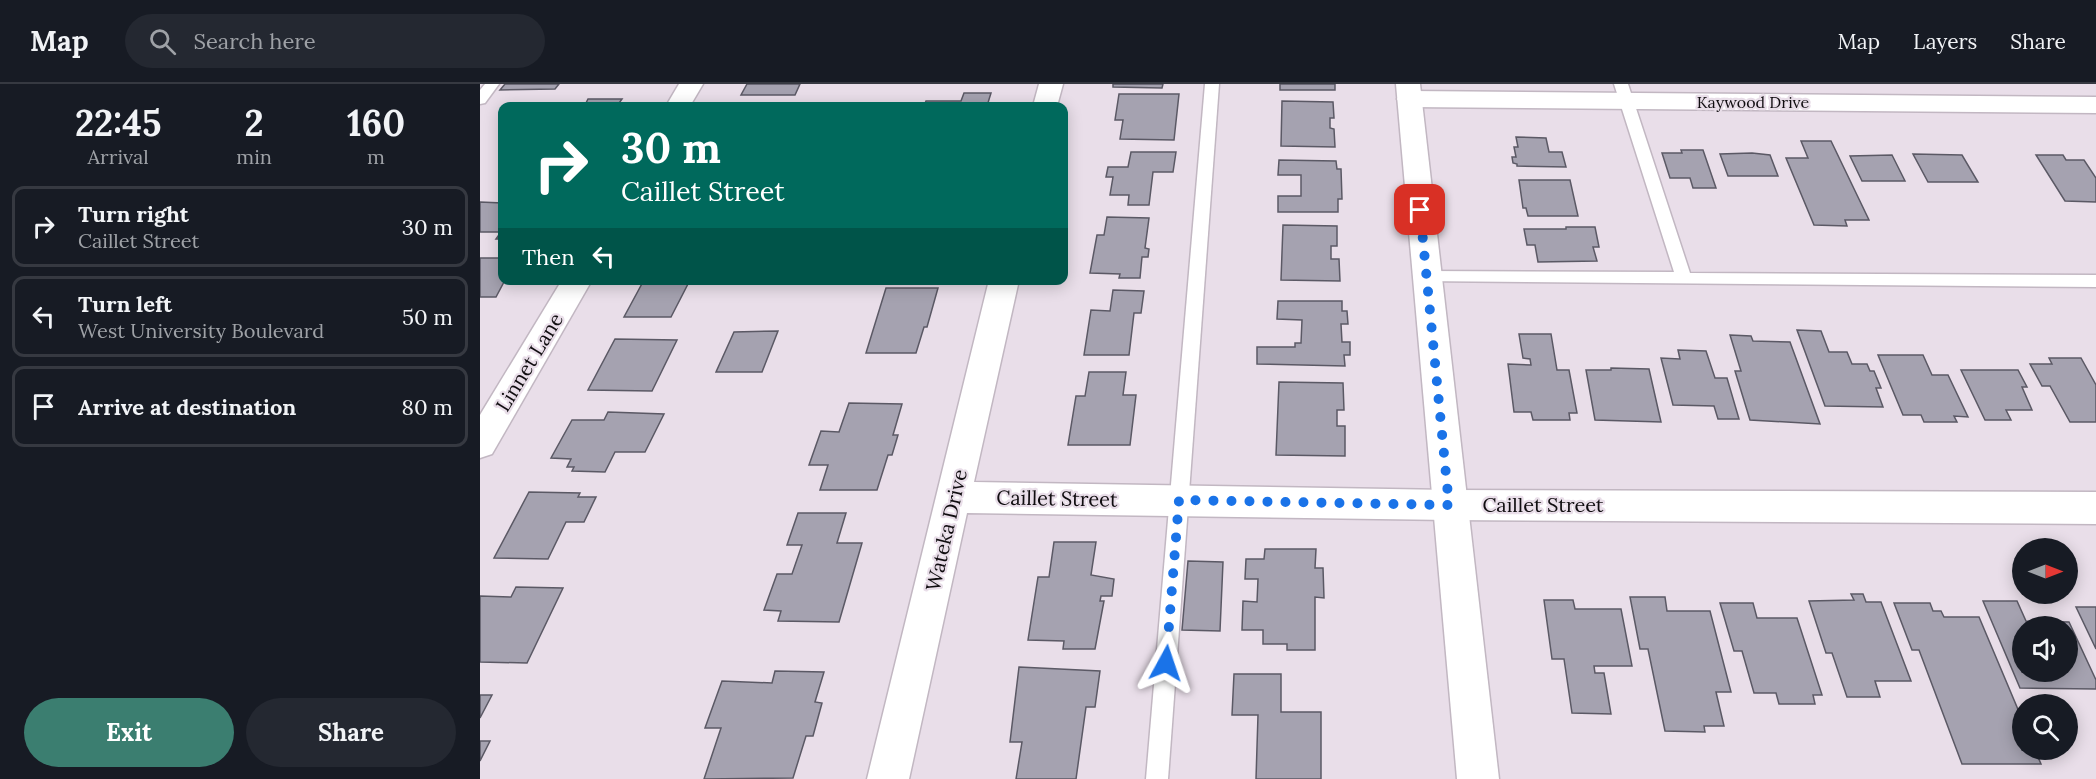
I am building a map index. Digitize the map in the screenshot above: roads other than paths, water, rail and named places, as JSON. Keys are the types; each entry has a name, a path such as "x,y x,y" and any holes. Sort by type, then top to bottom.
{"street":[{"path":"680,102 691,84"},
{"path":"1047,102 1051,84"},
{"path":"1409,92 1478,779"},
{"name":"Kaywood Drive","path":"1409,92 1624,92 2096,105"},
{"name":"Linnet Lane","path":"480,444 575,285"},
{"name":"Wateka Drive","path":"888,779 1003,285"},
{"name":"Caillet Street","path":"953,497 1449,505 2096,508"}],"lane":[{"path":"480,100 492,84"},
{"path":"1157,779 1212,84"},
{"path":"1624,92 1683,277"},
{"path":"1426,277 2096,281"}]}
